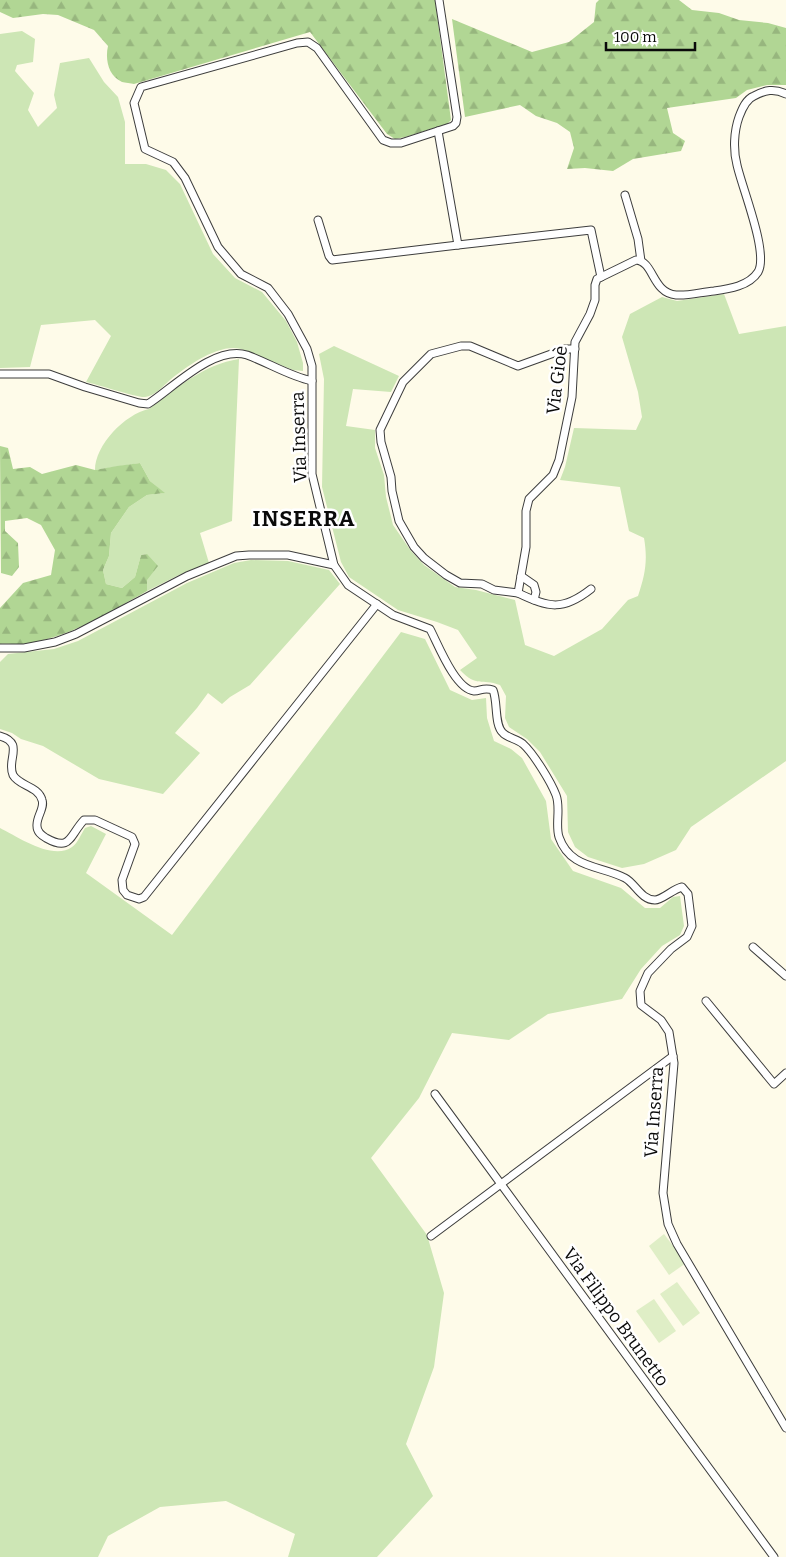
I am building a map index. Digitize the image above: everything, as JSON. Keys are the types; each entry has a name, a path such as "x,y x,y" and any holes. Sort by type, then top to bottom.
{"street":[{"name":"Via Inserra","path":"439,0 457,120 453,126 401,143 391,143 383,140 317,48 308,42 297,43 141,87 134,102 145,149 173,162 185,178 218,247 241,274 268,288 288,314 307,349 312,366 312,474 334,565 348,585 393,615 430,629 452,672 464,687 474,691 485,688 493,690 496,697 498,723 502,733 522,743 533,755 557,796 559,836 570,854 584,864 626,878 649,899 657,900 674,889 682,887 688,894 692,926 687,937 671,949 648,974 640,991 641,1005 661,1020 669,1032 674,1063 663,1193 668,1224 677,1244 786,1428"},
{"path":"625,195 638,239 641,261 659,287 664,291 677,295 736,287 753,278 761,265 761,257 751,213 736,164 735,128 749,98 764,91 778,90 786,94"},
{"path":"438,131 458,244"},
{"path":"318,220 328,256 332,260 591,230 601,277 633,260 641,261"},
{"name":"Via Gioè","path":"518,593 526,547 526,511 529,499 553,475 557,468 562,452 572,397 575,342 590,314 595,300 595,285 597,279 601,277"},
{"path":"575,348 565,349 518,366 470,346 462,346 432,354 403,382 380,430 399,521 414,547 446,576 460,583 482,584 494,590 518,593 553,607 581,597 591,589"},
{"path":"0,374 49,374 94,390 148,404 204,364 238,353 293,376 312,381"},
{"path":"0,648 24,648 55,642 76,634 187,576 236,556 288,555 334,565"},
{"path":"521,576 534,585 536,592 534,600"},
{"path":"0,736 10,740 13,745 13,774 17,779 36,791 42,801 43,805 36,824 43,836 57,844 64,844 73,837 84,820 89,819 132,837 135,844 121,885 127,895 139,899 144,897 377,604"},
{"path":"753,947 786,976"},
{"path":"706,1001 774,1084 786,1073"},
{"path":"431,1236 673,1056"},
{"name":"Via Filippo Brunetto","path":"435,1094 774,1557"}],"green space":[{"path":"0,0 435,0 451,120 447,124 395,139 387,134 310,32 134,84 122,82 113,76 107,62 108,46 94,30 58,15 43,14 13,18 0,12"},
{"path":"599,0 679,0 692,10 719,13 739,20 768,23 786,28 786,85 767,85 747,90 736,98 667,108 673,133 685,141 681,151 633,159 613,171 585,168 567,169 574,148 570,132 557,123 536,116 520,105 465,117 452,19 532,52 569,42 594,22 596,3"},
{"path":"22,31 35,39 33,62 17,65 15,71 34,93 28,110 38,127 57,108 54,95 60,63 89,58 104,82 118,97 125,122 125,164 146,164 166,170 180,184 213,254 235,278 262,292 286,321 297,342 303,363 303,371 293,370 241,349 223,349 194,362 152,395 145,397 134,395 86,382 111,336 95,320 41,325 30,367 0,368 0,34"},
{"path":"724,294 739,334 786,326 786,761 691,827 676,850 644,864 622,868 588,857 575,847 568,832 567,796 540,752 527,739 509,727 505,718 506,696 500,685 475,681 460,670 477,658 458,630 398,610 349,577 341,562 322,487 324,379 319,354 334,346 399,376 391,392 353,389 346,426 375,430 375,448 384,475 386,497 393,525 411,551 424,565 455,587 476,590 515,600 525,645 554,656 602,629 628,600 638,596 645,568 644,538 629,531 620,487 560,480 574,428 636,430 642,417 638,392 622,337 630,314 662,297 677,301"},
{"path":"239,359 232,521 200,533 209,563 147,591 147,554 141,555 135,577 122,588 106,584 103,570 109,556 111,533 129,507 147,495 164,493 150,481 140,463 95,470 96,460 100,451 113,432 130,417 149,409 203,371"},
{"path":"0,446 8,448 13,469 30,467 42,474 76,465 95,470 140,463 150,481 165,493 147,495 129,507 111,533 109,556 103,570 106,584 122,588 135,577 141,555 147,554 158,566 147,580 147,591 88,624 56,636 23,644 0,644 0,608 23,583 51,575 55,550 41,525 27,518 5,521 5,531 18,543 19,567 12,576 1,573"},
{"path":"251,560 288,561 329,570 340,584 250,685 222,704 208,693 175,733 200,753 163,794 99,779 43,746 21,739 12,733 0,729 0,662 8,654 54,649 78,641 187,583 234,563"},
{"path":"401,632 425,639 450,690 472,700 486,698 487,718 494,741 511,749 522,758 546,801 551,839 573,871 621,888 645,908 660,908 673,897 680,896 684,926 680,935 662,946 641,969 622,999 548,1014 509,1040 452,1033 419,1098 371,1158 427,1235 444,1293 434,1367 406,1444 433,1496 377,1557 288,1557 295,1534 226,1501 160,1507 108,1536 98,1557 0,1557 0,828 26,842 46,850 55,851 64,851 72,847 78,841 85,828 91,826 106,834 86,873 172,935"},
{"path":"664,1234 686,1263 669,1275 649,1246"},
{"path":"677,1282 700,1313 683,1326 660,1294"},
{"path":"654,1299 676,1331 659,1343 636,1311"}],"district":[{"name":"INSERRA","path":"304,518"}]}
